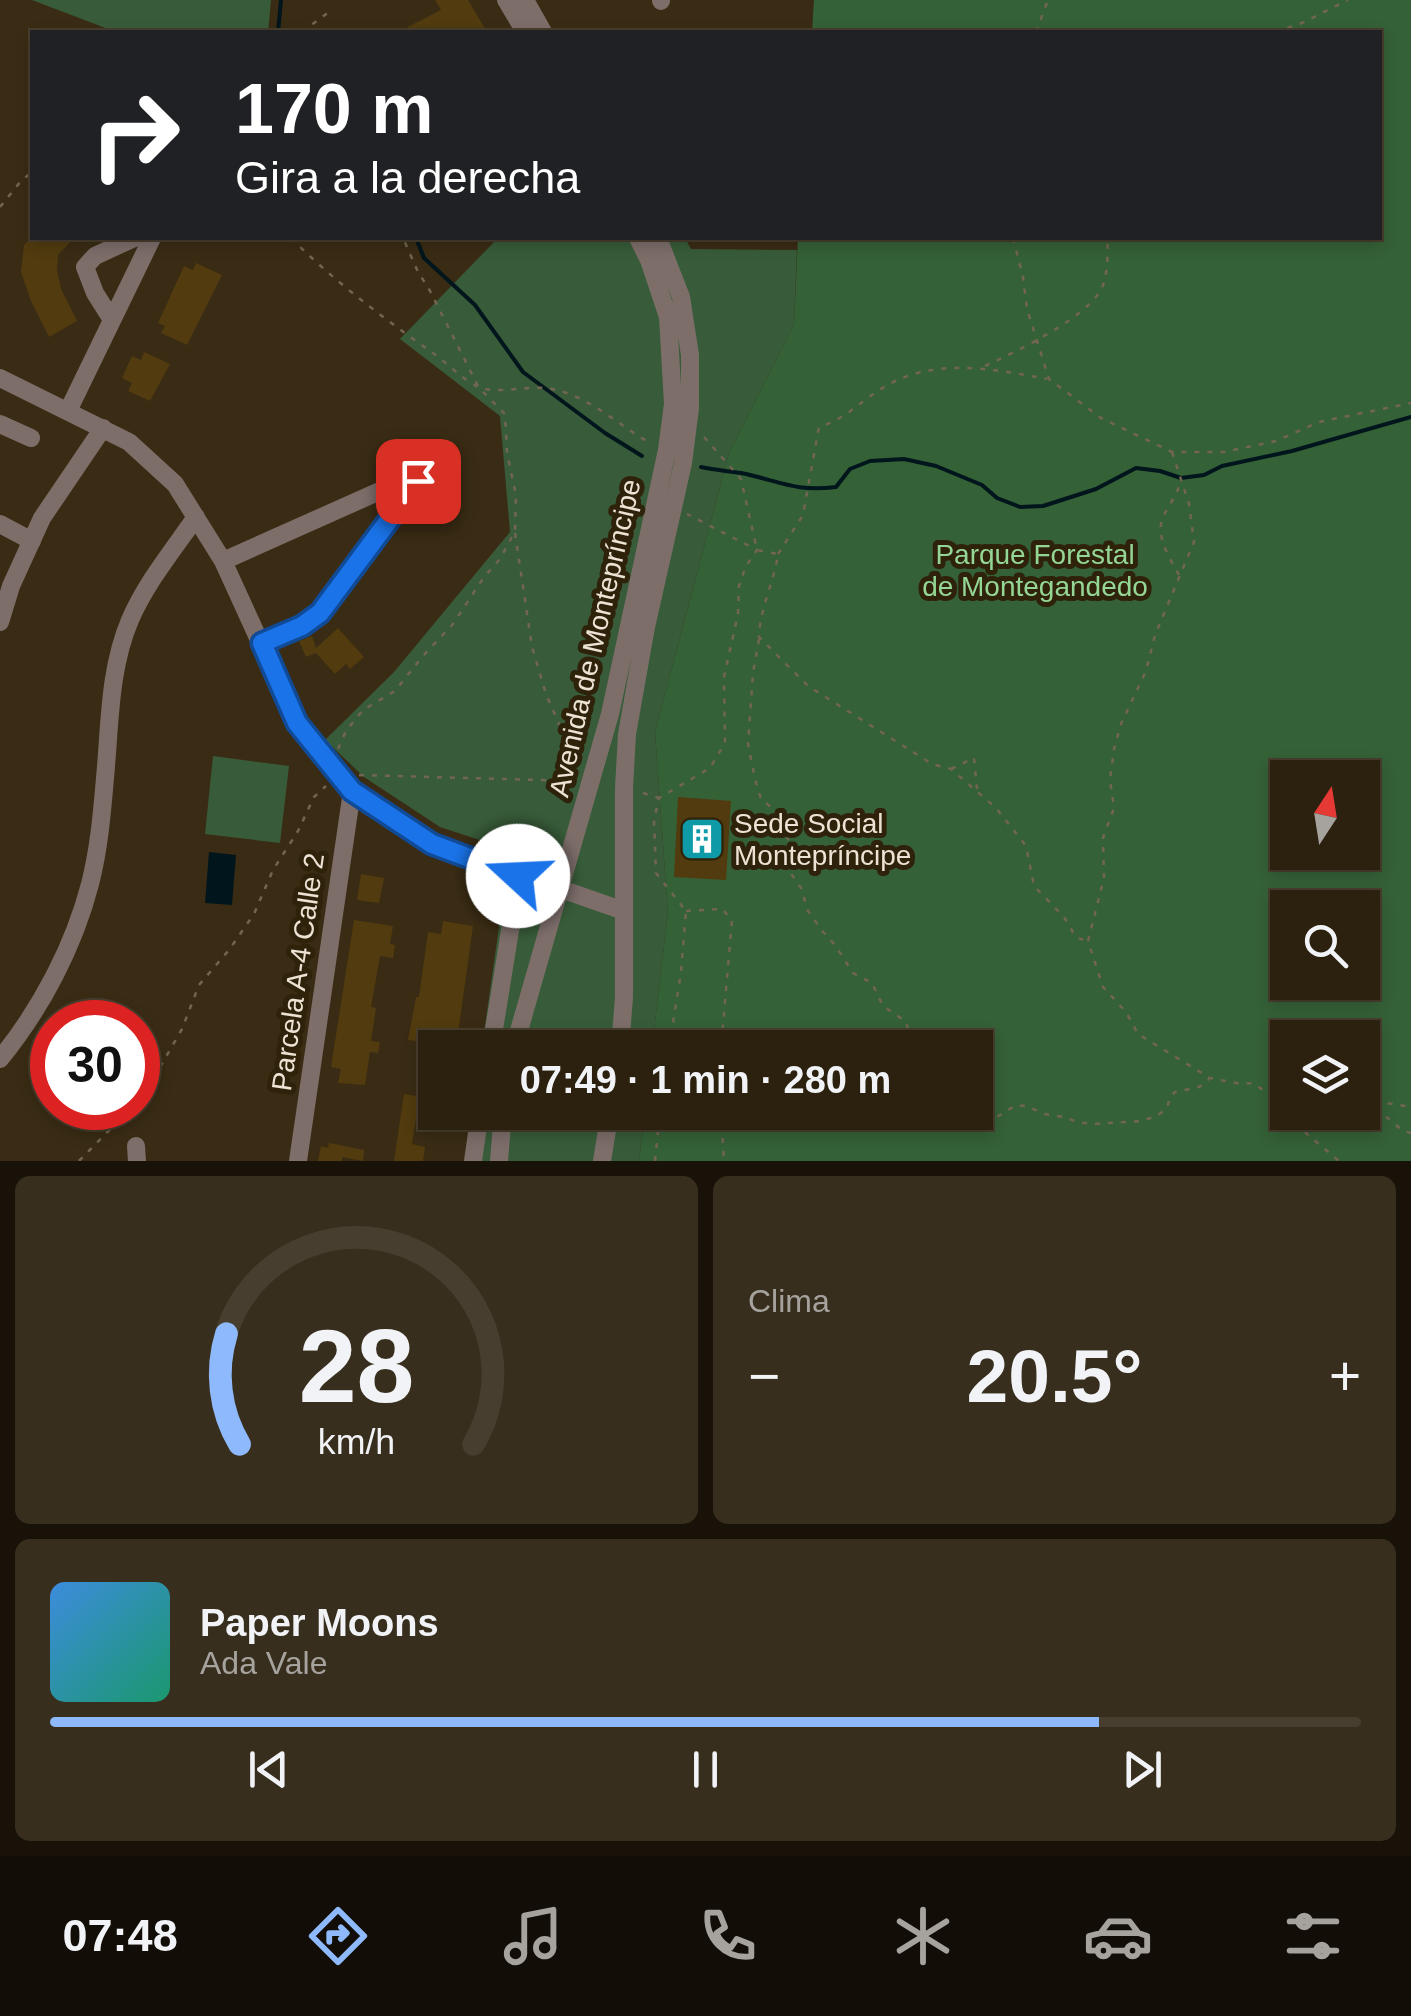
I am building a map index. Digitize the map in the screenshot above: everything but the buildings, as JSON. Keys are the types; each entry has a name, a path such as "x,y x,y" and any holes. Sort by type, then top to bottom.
{"street":[{"path":"506,0 524,30"},
{"path":"525,0 542,30"},
{"path":"112,320 95,294 85,266 95,256 130,240"},
{"path":"68,411 151,240"},
{"name":"Avenida de Montepríncipe","path":"519,1030 610,714 664,468 673,404 668,317 639,240"},
{"name":"Avenida de Montepríncipe","path":"621,1030 624,754 632,695 683,463 690,408 690,355 681,297 659,240"},
{"path":"0,378 129,442 175,484 223,561 297,723 352,791 432,844 624,911"},
{"path":"0,424 31,438"},
{"path":"0,622 11,586 42,518 103,428"},
{"path":"223,561 410,478 418,481 320,613 302,626 262,643"},
{"path":"0,1059 21,1034 47,988 73,936 90,884 103,797 114,672 130,620 158,570 196,517"},
{"path":"0,524 32,541"},
{"name":"Parcela A-4 Calle 2","path":"298,1161 352,791"},
{"path":"494,1030 518,876"},
{"path":"472,1161 477,1130"},
{"path":"498,1161 501,1130"},
{"path":"602,1161 607,1130"}],"path":[{"path":"1037,30 1048,0"},
{"path":"1281,30 1348,0"},
{"path":"305,30 330,12"},
{"path":"0,207 30,174"},
{"path":"292,240 342,285 479,388 504,414 516,495 515,531 532,647 546,694 588,782 333,768"},
{"path":"404,240 479,388"},
{"path":"1014,240 1024,277 1027,309 1048,379"},
{"path":"982,367 1036,342 1077,314 1102,290 1108,262 1107,240"},
{"path":"909,1030 905,1021 882,1006 872,983 852,973 808,911 792,875 782,822 761,799 748,744 760,616 776,572 778,554 803,514 819,426 838,421 898,378 930,369 982,367 1048,379 1101,418 1172,452 1224,452 1276,442 1319,422 1411,402"},
{"path":"479,388 544,388 575,397 606,412 631,433 657,447"},
{"path":"702,432 706,442 740,478 758,550"},
{"path":"1172,452 1189,504 1194,542 1114,749 1110,780 1114,808 1103,838 1104,878 1088,941 1103,987 1126,1012 1138,1034 1210,1078 1253,1083 1270,1093"},
{"path":"1180,576 1160,530 1181,478"},
{"path":"679,510 758,550 778,554"},
{"path":"160,1067 182,1029 199,986 254,914 273,870 333,768 346,731 364,710 394,692 454,624 515,531"},
{"path":"673,1030 686,911 656,873 654,820 660,798 710,768 725,743 724,677 738,614 739,586 746,566 758,550"},
{"path":"760,637 808,686 932,764 951,769 977,790 1026,846 1034,886 1064,917 1076,937 1088,941"},
{"path":"951,769 974,758 977,790"},
{"path":"624,788 660,798"},
{"path":"686,911 722,908 732,920 723,1030"},
{"path":"993,1116 1026,1106 1044,1114 1093,1124 1141,1120 1157,1116 1167,1108 1174,1092 1199,1087 1210,1078"},
{"path":"1264,1090 1339,1161"},
{"path":"1380,1102 1411,1107"},
{"path":"1380,1114 1403,1132 1411,1133"},
{"path":"79,1161 109,1130"},
{"path":"655,1161 658,1130"},
{"path":"722,1130 724,1161"}],"green space":[{"path":"32,0 271,0 268,30 111,30"},
{"name":"Parque Forestal de Montegandedo","path":"814,0 1411,0 1411,1161 639,1161 643,1130 993,1130 993,1030 654,1030 668,913 655,732 729,453 794,325 798,240 1382,240 1382,30 812,30"},
{"path":"496,240 686,240 691,249 797,250 794,325 729,453 655,732 668,913 654,1030 484,1030 510,850 440,827 364,777 325,740 394,672 510,532 500,416 400,339"},
{"path":"213,756 289,766 280,843 205,834"},
{"path":"470,1130 643,1130 639,1161 465,1161"}],"water":[{"path":"209,852 236,855 232,905 205,903"}],"waterway":[{"path":"278,30 281,0"},
{"path":"417,240 424,258 475,305 523,372 642,456"},
{"path":"701,467 821,488 836,487 850,469 870,461 904,459 936,466 982,485 997,498 1020,507 1043,506 1096,489 1136,468 1181,478 1204,475 1222,466 1292,451 1411,417"}],"place":[{"name":"Sede Social Montepríncipe","path":"702,839"}],"route":[{"path":"418,481 320,613 302,626 262,643 297,723 352,791 432,844 518,876"}]}
